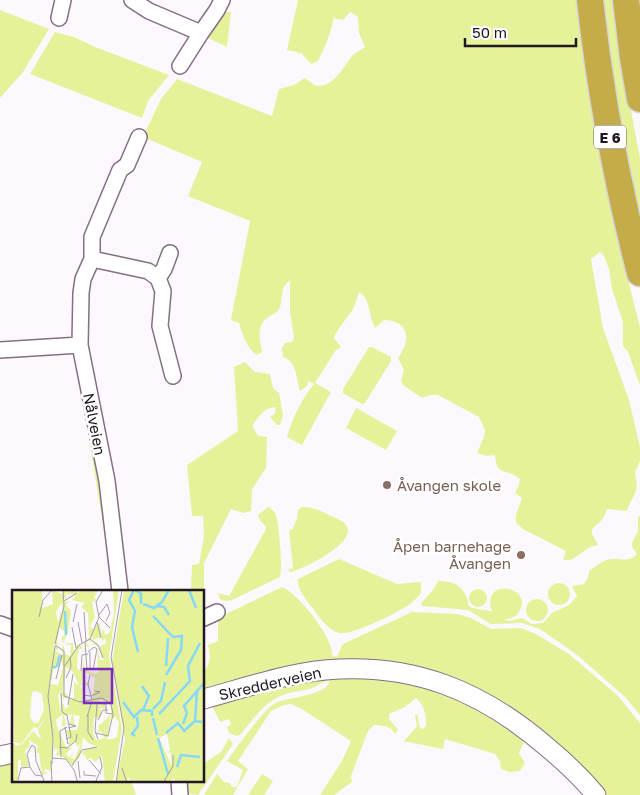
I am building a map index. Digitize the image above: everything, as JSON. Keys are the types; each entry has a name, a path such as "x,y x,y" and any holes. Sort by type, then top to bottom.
{"highway":[{"name":"E 6","path":"590,0 594,41 612,150 640,272"},
{"path":"626,0 640,99"}],"street":[{"path":"59,18 63,0"},
{"path":"132,0 148,11 202,33"},
{"path":"180,66 222,0"},
{"name":"Nålveien","path":"120,590 107,482 80,345 81,293 92,259 92,237 120,170 127,165 139,137"},
{"path":"158,278 164,270 170,253"},
{"path":"92,259 148,271 158,278 163,291 160,326 173,376"},
{"path":"0,350 80,345"},
{"path":"0,624 12,628"},
{"name":"Skredderveien","path":"205,698 275,679 325,670 383,670 429,679 462,691 514,720 578,775 596,795"},
{"path":"179,782 180,795"}],"green space":[{"path":"298,0 576,0 594,129 614,225 640,327 640,385 628,352 623,346 623,322 604,256 600,252 591,259 603,328 629,400 640,447 640,461 635,473 636,490 627,511 607,509 603,519 592,529 592,534 598,545 590,547 571,560 563,560 566,551 523,529 516,523 516,515 522,498 515,493 520,479 515,475 500,470 495,455 487,456 477,453 485,430 479,417 438,395 422,398 403,385 401,380 404,370 398,358 405,345 406,333 399,324 393,321 384,320 375,328 368,304 359,292 354,307 334,338 341,347 336,350 315,383 331,392 302,445 287,437 298,409 314,384 308,381 307,386 300,391 297,375 291,362 283,357 282,348 285,343 292,342 294,338 290,312 290,281 284,286 279,309 261,325 260,343 262,352 257,355 248,345 239,323 231,320 250,221 188,196 202,162 143,137 161,99 177,79 272,116 279,89 294,85 305,78 319,86 329,83 334,79 352,56 365,47 359,33 358,17 350,12 343,20 334,17 321,56 318,61 311,64 301,53 287,50"},
{"path":"599,0 616,0 628,95 640,158 640,235"},
{"path":"0,10 49,29 23,72 0,98"},
{"path":"220,12 231,12 227,47 206,37"},
{"path":"55,32 74,37 169,75 148,101 142,118 30,74"},
{"path":"369,347 391,357 391,361 365,403 362,404 343,393 343,389"},
{"path":"245,362 255,372 270,374 273,388 279,393 283,415 280,425 277,425 270,417 275,414 276,407 267,409 254,424 254,429 259,436 267,437 266,468 252,489 251,511 243,513 231,509 204,563 204,590 191,590 192,565 199,564 204,536 203,516 192,516 187,465 238,431 234,367"},
{"path":"356,408 397,431 386,450 346,428"},
{"path":"89,438 92,440 107,531 104,531"},
{"path":"268,507 272,509 277,520 281,556 280,577 232,600 225,601 220,599 218,593 229,596 265,531 266,527 258,515"},
{"path":"302,507 317,510 340,520 345,524 348,531 345,538 328,554 290,572 288,569 293,568 289,530 293,529 298,510"},
{"path":"640,516 640,715 625,697 576,654 540,629 522,623 491,624 468,610 422,606 421,603 433,590 438,581 456,584 465,593 469,606 492,612 490,600 494,593 500,589 508,589 516,592 521,598 522,606 516,616 504,620 510,621 522,618 532,624 543,623 552,613 569,605 577,596 572,586 584,584 588,578 589,571 607,560 629,559 637,554 632,547 632,543 638,531 638,517"},
{"path":"339,559 397,584 421,582 421,593 407,606 373,624 353,631 339,633 323,622 304,597 300,590 298,579"},
{"path":"559,583 567,586 570,594 567,602 559,605 551,602 548,594 551,586"},
{"path":"282,587 297,598 314,617 327,638 332,655 337,657 342,645 345,643 412,612 457,614 471,618 491,629 521,628 536,634 569,654 617,695 640,723 640,795 603,795 453,680 254,676 205,688 205,669 207,668 210,657 208,645 218,641 218,618"},
{"path":"478,589 486,594 487,598 482,606 478,607 470,602 469,598 474,590"},
{"path":"537,599 545,602 548,610 545,618 537,621 529,618 526,610 529,602"},
{"path":"363,674 453,693 520,731 524,742 519,753 525,763 520,771 509,772 501,769 500,761 495,754 445,739 443,749 403,741 417,726 415,716 417,714 420,728 423,729 426,726 424,711 416,698 405,707 389,714 389,719 398,730 395,734 389,727 374,725 368,731 351,776 352,782 334,795 320,795 342,761 351,741 291,704 271,711 238,761 248,769 233,795 204,795 217,774 224,782 230,783 232,787 237,787 243,770 227,761 269,707 280,701 314,693 321,690 330,681 309,689 286,694 272,701 260,711 240,735 236,736 229,733 227,727 231,725 229,719 220,722 212,706 283,684"},
{"path":"229,738 233,744 198,795 189,794 186,782 205,782 205,762 221,752"},
{"path":"12,759 12,782 132,782 136,795 0,795 0,762"},
{"path":"262,774 273,781 264,795 248,795"}],"place":[{"name":"Åvangen skole","path":"387,485"},
{"name":"Åpen barnehage Åvangen","path":"521,555"}]}
